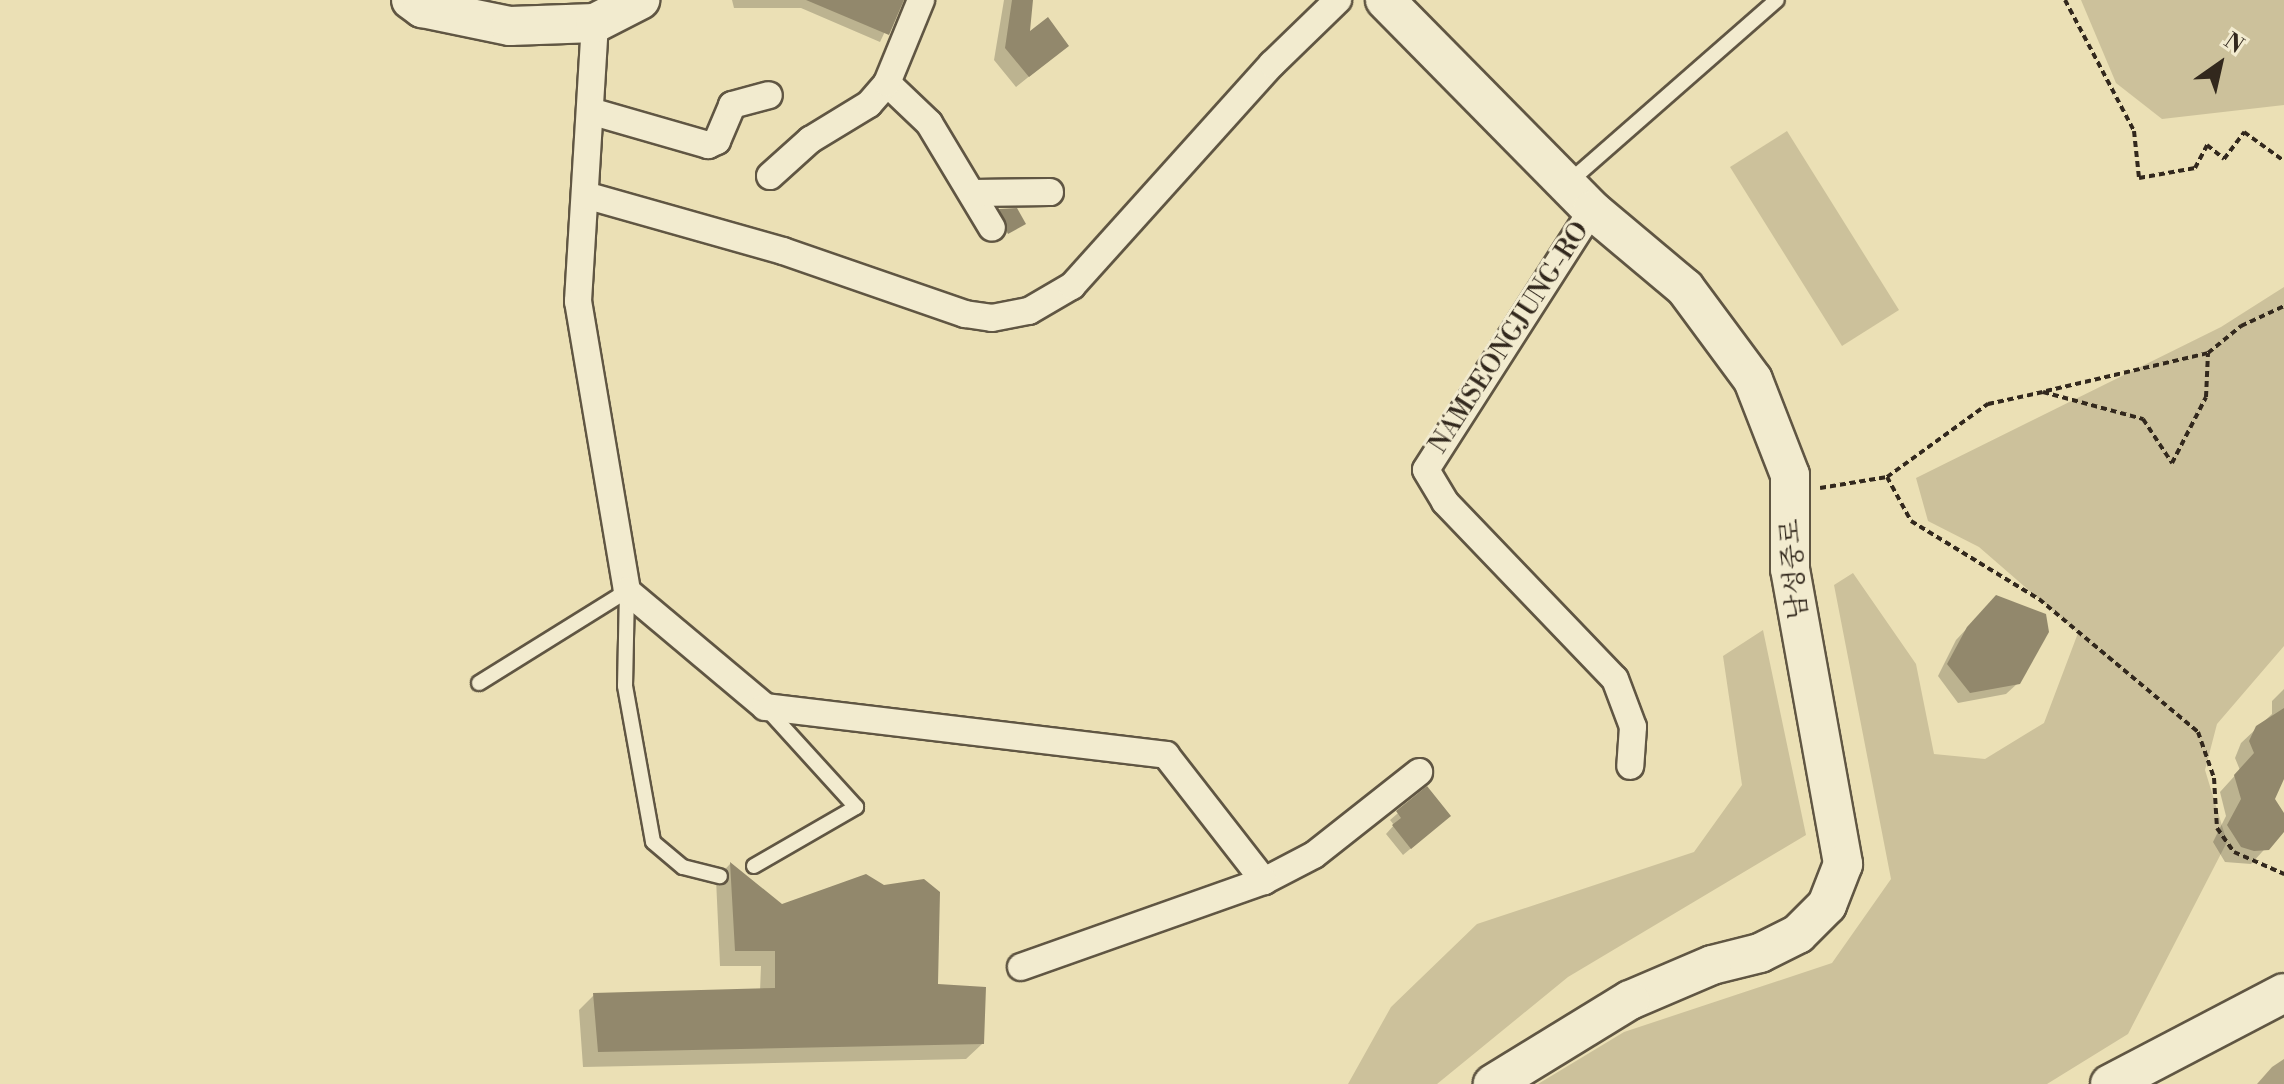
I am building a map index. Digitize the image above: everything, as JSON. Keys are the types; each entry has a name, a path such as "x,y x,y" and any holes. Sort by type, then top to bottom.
{"street":[{"path":"411,0 422,8 510,26 595,23 640,0"},
{"path":"770,176 810,140 869,104 887,83 921,0"},
{"path":"585,195 783,251 965,314 992,318 1029,311 1072,286 1272,64 1338,0"},
{"name":"남성중로","path":"1385,0 1579,198 1685,288 1723,334 1753,380 1790,475 1790,569 1843,864 1827,905 1798,934 1760,953 1712,965 1630,1000 1493,1084"},
{"path":"595,23 578,301 627,591 765,707 1166,755 1264,881"},
{"path":"887,83 929,123 992,228"},
{"path":"590,111 708,145 717,141 732,105 769,95"},
{"path":"973,193 1050,192"},
{"name":"NAMSEONGJUNG-RO","path":"1579,198 1426,470 1445,502 1615,679 1629,705 1633,727 1630,766"},
{"path":"1021,967 1264,881 1314,855 1419,772"},
{"path":"2110,1084 2284,993"}],"lane":[{"path":"1579,198 1777,0"},
{"path":"479,683 627,591"},
{"path":"627,591 625,686 653,842 683,867 720,876"},
{"path":"754,866 856,807 765,707"}],"path":[{"path":"2065,0 2134,131 2139,178 2195,168 2207,145 2224,159 2244,132 2284,161"},
{"path":"1816,489 1887,477 1988,404 2208,353 2241,326 2284,306"},
{"path":"2043,392 2143,419 2172,463 2206,397 2208,353"},
{"path":"1887,477 1911,521 2039,599 2198,732 2214,778 2217,828 2234,852 2284,874"}],"shaded area":[{"path":"2081,0 2284,0 2284,105 2162,119 2116,83"},
{"path":"1787,131 1899,310 1842,346 1730,167"},
{"path":"2284,287 2284,646 2217,724 2205,770 2227,842 2128,1034 2047,1084 1538,1084 1624,1032 1832,963 1891,879 1834,585 1853,573 1916,664 1934,754 1985,759 2044,723 2078,633 1979,547 1928,521 1916,478 2221,327"},
{"path":"1763,630 1806,835 1568,977 1437,1084 1348,1084 1391,1007 1477,924 1694,852 1742,785 1723,656"},
{"path":"2284,1059 2284,1084 2257,1084 2272,1067"}],"building":[{"path":"806,0 904,0 889,35"},
{"path":"1012,0 1033,0 1030,31 1048,17 1069,46 1029,77 1005,48"},
{"path":"1017,208 1026,224 1008,234 999,209"},
{"path":"1996,595 2046,614 2049,632 2020,684 1970,693 1947,664 1967,627"},
{"path":"2284,708 2284,779 2275,799 2284,813 2284,832 2269,850 2254,851 2241,847 2227,825 2241,799 2234,775 2254,753 2249,741 2256,726"},
{"path":"1427,786 1451,816 1411,849 1392,825 1401,818 1396,811"},
{"path":"730,862 782,904 866,874 884,885 924,879 940,892 938,984 986,987 984,1044 598,1052 593,993 775,988 775,951 735,951"}]}
